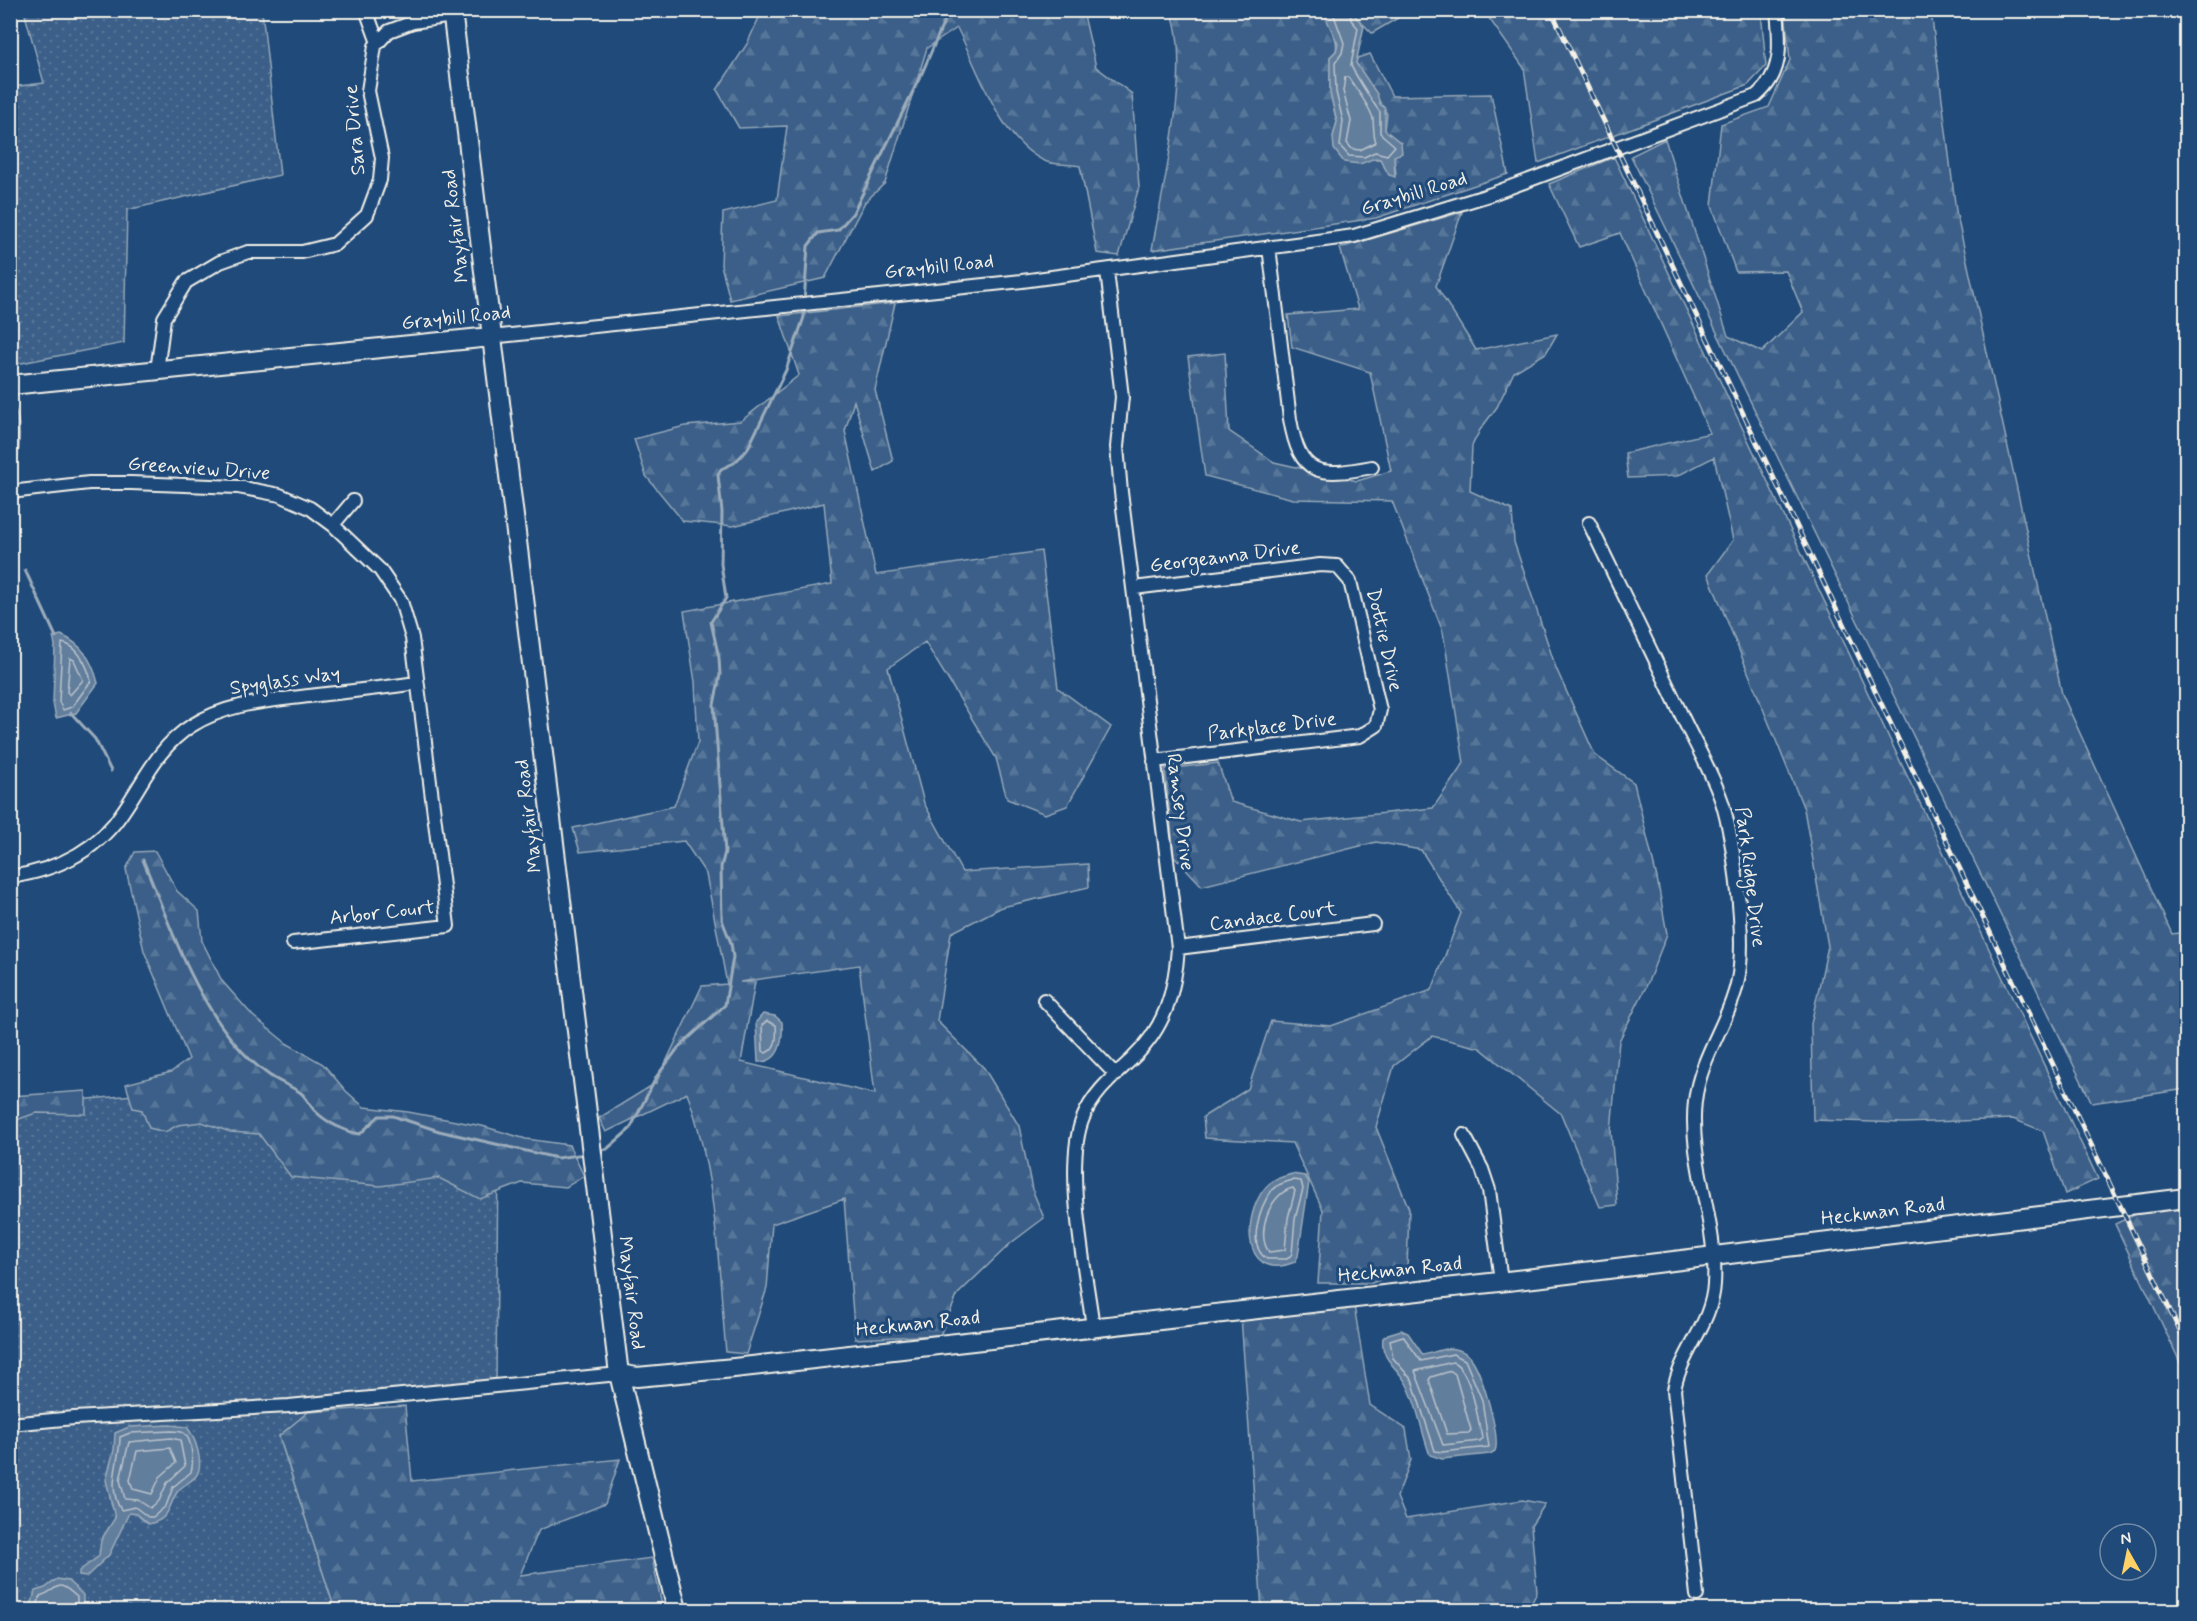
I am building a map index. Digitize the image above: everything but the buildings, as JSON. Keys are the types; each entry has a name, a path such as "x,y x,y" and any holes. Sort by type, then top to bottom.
{"street":[{"path":"366,10 378,43 389,31 412,22 452,13"},
{"name":"Graybill Road","path":"10,385 491,337 1107,271 1354,236 1489,195 1756,96 1773,79 1778,67 1780,54 1777,10"},
{"name":"Mayfair Road","path":"452,13 547,771 619,1374 677,1611"},
{"name":"Sara Drive","path":"157,371 164,318 186,282 220,261 248,252 302,252 335,244 367,214 380,180 382,158 368,91 378,43"},
{"path":"1269,247 1290,419 1293,438 1302,458 1316,470 1325,472 1372,467"},
{"name":"Ramsey Drive","path":"1093,1327 1074,1158 1076,1140 1089,1105 1141,1050 1163,1020 1175,982 1178,948 1117,447 1122,397 1107,271"},
{"name":"Greenview Drive","path":"10,492 89,483 238,487 280,495 310,508 333,525 380,570 400,601 412,638 440,862"},
{"path":"333,525 353,501"},
{"name":"Park Ridge Drive","path":"1589,523 1721,799 1726,816 1741,936 1740,969 1730,1006 1703,1063 1695,1104 1695,1126 1713,1256 1714,1283 1708,1316 1682,1362 1674,1390 1697,1595"},
{"name":"Georgeanna Drive","path":"1134,588 1320,565"},
{"name":"Dottie Drive","path":"1320,565 1337,566 1348,576 1378,699 1380,710 1376,726 1360,736"},
{"name":"Spyglass Way","path":"10,877 46,870 66,863 96,842 124,812 161,752 189,727 205,718 244,704 417,683"},
{"name":"Parkplace Drive","path":"1154,761 1360,736"},
{"name":"Arbor Court","path":"293,943 448,926 440,862"},
{"name":"Candace Court","path":"1178,948 1373,924"},
{"path":"1044,1000 1116,1075"},
{"path":"1464,1135 1482,1169 1489,1190 1501,1281"},
{"name":"Heckman Road","path":"619,1374 637,1377 734,1368 1501,1281 2187,1198"},
{"path":"10,1424 74,1418 289,1406 619,1374"}],"green space":[{"path":"24,11 262,11 280,175 127,210 124,343 11,365 11,87 44,83"},
{"path":"762,11 1083,11 1096,67 1132,94 1139,187 1119,256 1097,253 1080,166 1047,162 1031,153 1016,139 993,104 957,28 927,48 885,183 865,202 825,278 730,300 721,265 723,213 777,200 787,126 739,128 717,90 747,44"},
{"path":"1171,11 1326,11 1336,46 1336,51 1330,57 1330,93 1337,122 1333,137 1371,159 1380,159 1389,175 1396,174 1394,156 1385,130 1387,114 1356,63 1357,58 1370,54 1392,96 1491,94 1508,174 1376,218 1152,250 1174,128 1177,95 1179,63 1177,35"},
{"path":"1355,11 1410,11 1372,33 1356,17"},
{"path":"1484,11 1761,11 1766,66 1748,85 1538,163 1524,68"},
{"path":"1785,11 1931,11 1956,211 2062,694 2172,934 2186,932 2186,1089 2092,1103 1631,156 1665,139 1728,336 1762,352 1803,312 1786,271 1736,272 1712,206 1721,124 1769,107 1790,60"},
{"path":"1614,157 2098,1179 2065,1194 2043,1131 2013,1119 1904,1123 1813,1120 1811,1024 1828,946 1804,809 1708,574 1733,540 1714,457 1677,476 1628,478 1625,453 1710,433 1620,233 1579,247 1549,184"},
{"path":"1462,212 1436,286 1476,350 1557,334 1546,353 1514,372 1497,407 1480,430 1472,446 1470,491 1512,510 1514,542 1556,668 1595,755 1634,783 1657,878 1667,934 1646,987 1619,1041 1611,1131 1617,1205 1600,1207 1561,1114 1480,1048 1432,1036 1394,1066 1376,1127 1409,1209 1407,1269 1372,1283 1318,1283 1323,1210 1292,1143 1205,1138 1203,1117 1248,1089 1271,1021 1331,1026 1432,990 1461,913 1421,850 1376,842 1202,886 1174,856 1165,769 1218,763 1231,802 1301,822 1433,808 1464,763 1443,632 1392,501 1293,499 1205,476 1188,357 1225,353 1229,431 1274,462 1357,481 1391,471 1370,372 1292,347 1288,315 1358,309 1340,248"},
{"path":"895,303 875,390 893,461 875,472 854,401 845,431 876,575 1041,551 1058,688 1111,727 1067,806 1045,814 1007,799 996,758 925,642 888,668 924,803 962,872 1088,864 1089,887 1002,907 951,933 937,1021 984,1068 1019,1126 1032,1189 1044,1218 1011,1243 958,1294 940,1335 855,1339 844,1199 772,1224 767,1288 746,1354 726,1352 715,1221 705,1156 687,1093 606,1132 599,1118 656,1083 702,986 727,984 706,874 684,841 580,852 573,828 674,806 698,742 695,682 684,611 832,584 824,503 733,526 683,521 646,476 634,439 685,426 741,421 799,375 779,316","holes":["859,965 875,1094 741,1062 755,982 740,982"]},
{"path":"155,851 177,891 199,911 202,941 222,981 253,1016 286,1043 323,1064 346,1091 364,1107 408,1112 482,1126 526,1139 569,1145 584,1176 566,1187 522,1183 480,1199 439,1178 380,1186 291,1177 259,1134 230,1132 202,1122 178,1125 165,1132 149,1128 142,1110 133,1108 126,1084 171,1072 189,1059 144,951 126,869 135,852"},
{"path":"86,1091 86,1114 36,1113 11,1122 11,1096"},
{"path":"134,1095 498,1152 496,1382 326,1398 279,1436 335,1610 11,1610 11,1106"},
{"path":"2186,1208 2186,1375 2115,1224 2136,1214"},
{"path":"1354,1305 1370,1405 1406,1429 1411,1460 1397,1497 1406,1519 1522,1500 1545,1504 1531,1526 1537,1592 1528,1610 1262,1610 1241,1317"},
{"path":"405,1406 412,1481 620,1459 605,1504 539,1530 520,1575 652,1558 663,1610 335,1610 279,1436 308,1412"}],"water":[{"path":"1326,11 1355,11 1356,17 1364,26 1356,63 1377,94 1380,104 1385,108 1385,130 1401,143 1402,153 1394,156 1395,177 1389,175 1380,159 1375,158 1360,164 1344,162 1334,149 1333,137 1337,122 1330,93 1330,57 1336,51 1338,44 1326,18"},
{"path":"11,409 15,409 19,434 17,460 12,463"},
{"path":"61,635 75,643 85,654 93,667 98,683 76,713 56,718 53,703 55,645 53,637"},
{"path":"763,1014 775,1016 782,1022 782,1036 779,1049 772,1059 758,1062 756,1022"},
{"path":"1292,1174 1305,1176 1309,1182 1298,1256 1295,1262 1276,1266 1263,1263 1255,1253 1251,1240 1254,1208 1270,1183"},
{"path":"1401,1330 1408,1333 1423,1355 1455,1349 1472,1359 1490,1406 1495,1433 1495,1451 1490,1454 1442,1459 1430,1455 1410,1391 1384,1352 1383,1338"},
{"path":"170,1425 187,1427 193,1437 200,1465 196,1476 178,1491 168,1511 156,1522 148,1524 136,1514 129,1513 109,1555 86,1577 79,1576 79,1571 99,1556 101,1540 115,1518 106,1480 114,1450 115,1433 129,1427"},
{"path":"57,1579 68,1581 83,1595 83,1610 30,1610 35,1591 45,1588"}],"waterway":[{"path":"804,302 808,246 818,233 838,230 853,213 923,71 949,10"},
{"path":"597,1151 607,1149 630,1129 657,1076 679,1047 725,1005 733,957 731,943 722,920 721,867 725,852 714,705 720,675 719,658 711,622 726,598 721,564 722,512 718,475 721,469 734,463 747,450 786,370 804,317 804,308"},
{"path":"25,570 56,637"},
{"path":"71,713 95,739 111,771"},
{"path":"143,860 192,977 226,1032 246,1055 269,1075 301,1093 315,1111 325,1119 342,1129 360,1134 379,1116 393,1116 439,1131 557,1158 585,1154"}],"railway":[{"path":"1551,10 2186,1344"}]}
